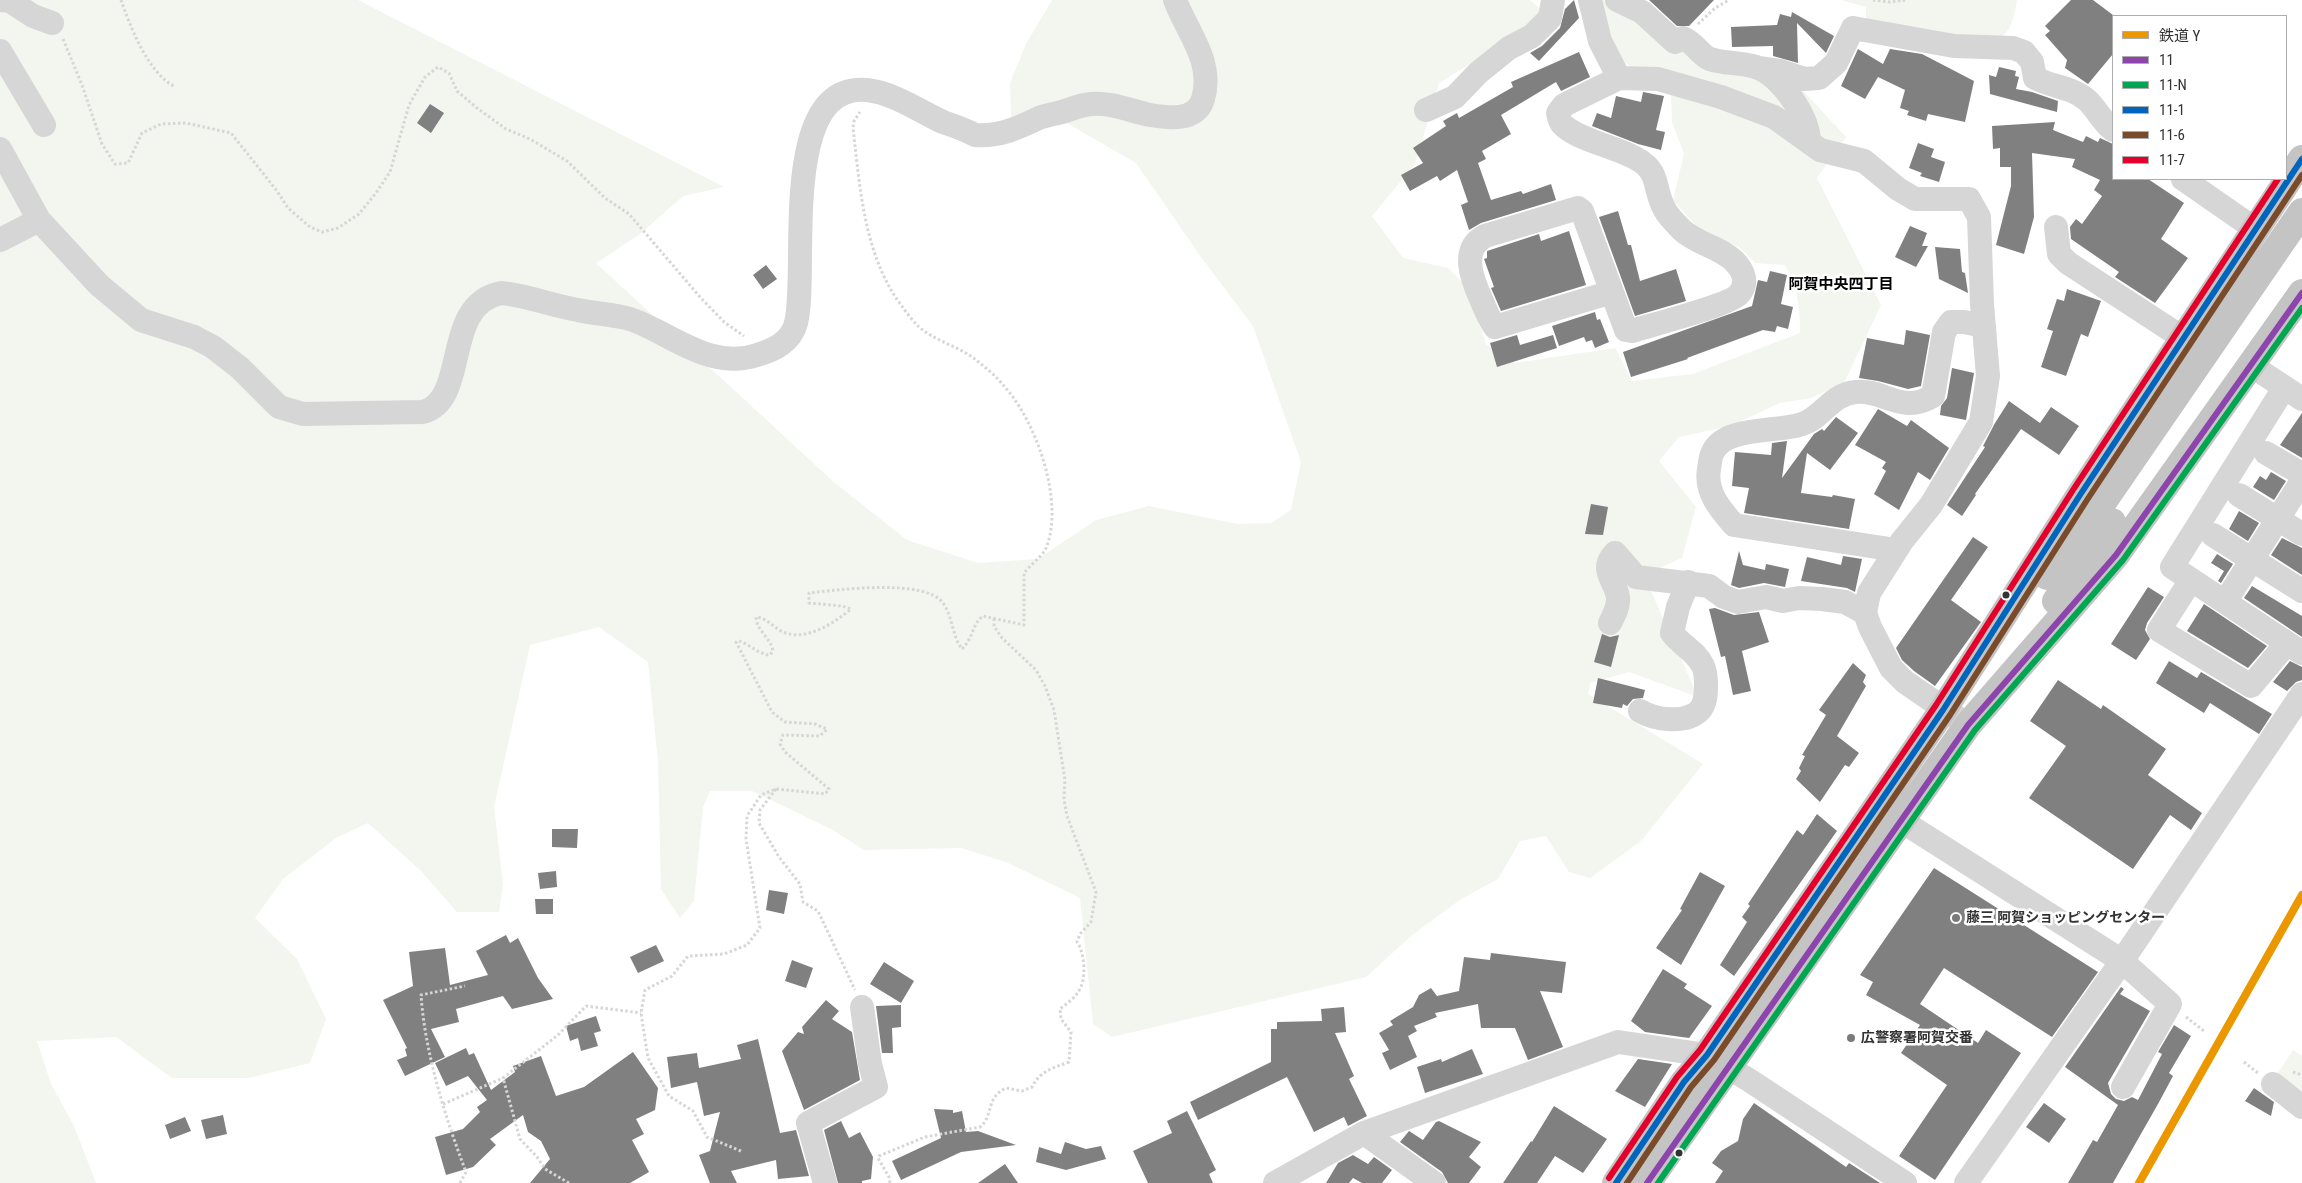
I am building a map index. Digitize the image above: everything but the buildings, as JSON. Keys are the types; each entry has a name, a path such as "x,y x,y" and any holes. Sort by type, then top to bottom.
{"highway":[{"path":"1647,1183 1717,1060 2183,338 2302,159"},
{"path":"1616,1183 1684,1082 1717,1060 1900,820 1968,725 2112,521 2250,305 2302,212"},
{"path":"1943,710 2089,522 2250,305 2302,244"},
{"path":"1968,725 2116,555 2302,293"}],"street":[{"path":"1,0 10,1 33,16 52,23"},
{"path":"0,149 39,220 99,285 141,320 194,337 213,347 240,368 279,407 303,414 422,412 430,410 444,396 468,317 481,301 490,295 501,293 628,319 682,345 716,357 737,359 763,353 780,346 796,324 804,165 822,111 831,100 854,91 877,92 975,135 990,136 1025,126 1041,117 1090,104 1102,103 1147,114 1181,118 1193,112 1202,103 1207,86 1207,76 1197,46 1175,0"},
{"path":"1426,110 1455,97 1478,73 1509,48 1532,36 1550,18 1553,0"},
{"path":"1590,0 1600,41 1619,78"},
{"path":"1618,0 1642,12 1674,42 1683,38 1693,42 1709,58 1780,71 1804,79 1818,78 1836,64 1853,28 1874,30 1954,46 2013,48 2024,52 2032,62 2035,78 2059,86 2086,99 2106,125 2112,129"},
{"path":"0,51 44,125"},
{"path":"1758,68 1784,86 1809,129 1810,142"},
{"path":"1612,292 1496,327 1475,285 1470,268 1470,252 1476,241 1485,236 1578,208 1582,211 1612,292 1626,330 1632,331 1724,303 1739,294 1745,282 1744,272 1733,259 1682,230 1665,210 1655,176 1646,165 1635,158 1579,134 1564,126 1559,120 1558,113 1564,105 1619,78 1658,79 1721,97 1774,117 1820,150 1864,161 1898,189 1915,199 1969,199 1979,216 1988,376 1981,422 1931,505 1896,550 1869,592 1865,613 1891,668 1905,682 1943,710 1968,725"},
{"path":"2184,180 2255,229"},
{"path":"0,240 39,220"},
{"path":"2056,227 2060,254 2068,263 2183,338"},
{"path":"1896,550 1734,525 1718,507 1711,492 1708,474 1712,454 1725,439 1738,434 1790,428 1805,424 1839,397 1857,392 1906,403 1922,402 1933,396 1944,332 1951,322 1964,322 1984,326"},
{"path":"2191,580 2159,630 2251,686 2294,648 2172,567 2293,393 2252,366"},
{"path":"2266,453 2302,474"},
{"path":"2225,602 2302,481"},
{"path":"2239,495 2302,534"},
{"path":"2213,536 2302,590"},
{"path":"1610,623 1617,610 1618,597 1608,572 1609,560 1615,553 1636,577 1708,586 1738,602 1766,597 1783,601 1799,598 1822,599 1845,602 1865,613"},
{"path":"1640,711 1656,718 1686,717 1699,710 1706,697 1704,668 1695,653 1678,641 1672,634 1678,607 1688,582"},
{"path":"1966,1183 2122,961 2302,694"},
{"path":"1900,820 2122,961 2170,1004 2123,1087"},
{"path":"825,1183 808,1123 876,1087 870,1064 862,1006"},
{"path":"1275,1183 1364,1133 1618,1042 1717,1060 1905,1183"},
{"path":"2272,1084 2302,1107"},
{"path":"1364,1133 1434,1183"}],"path":[{"path":"120,0 142,50 165,82 174,86"},
{"path":"1683,38 1715,8 1730,0"},
{"path":"1873,0 1890,2 1907,0"},
{"path":"52,23 64,40 102,144 115,164 128,163 142,133 161,124 186,123 231,133 277,191 288,208 310,227 322,232 338,228 359,214 376,193 390,172 409,105 425,77 438,67 449,73 457,91 477,108 506,129 530,139 567,161 605,198 629,214 724,322 763,353"},
{"path":"741,1151 707,1137 693,1111 669,1096 648,1058 641,1013 645,990 672,976 688,956 724,954 747,945 760,928 746,839 747,816 761,795 776,789 825,794 829,789 785,752 780,744 783,735 820,736 827,729 815,724 785,722 772,712 736,642 749,644 766,655 770,655 773,651 771,643 760,628 756,617 764,619 782,632 797,636 827,625 852,609 842,606 809,603 809,593 857,587 902,588 933,596 942,601 962,649 968,644 979,619 983,616 1024,625 1022,580 1029,566 1045,549 1051,529 1050,479 1028,421 1005,386 974,358 918,326 900,304 884,276 875,253 863,203 853,128 854,121 859,113 877,92"},
{"path":"890,1183 889,1177 878,1158 880,1156 925,1137 980,1127 985,1123 996,1092 1006,1088 1022,1091 1032,1087 1036,1079 1045,1070 1069,1062 1071,1032 1061,1019 1060,1009 1079,992 1084,963 1083,950 1077,942 1080,934 1091,922 1096,892 1067,816 1064,799 1066,780 1054,710 1045,686 1028,661 1002,638 994,626 994,617"},
{"path":"776,789 760,810 759,823 779,857 800,884 803,902 818,911 862,1006"},
{"path":"460,1183 466,1172 446,1120 422,1015 421,995 465,986"},
{"path":"443,1104 503,1078 558,1035 586,1006 641,1013"},
{"path":"503,1078 520,1140 537,1157 545,1169 570,1183"}],"shaded area":[{"path":"0,0 358,0 724,187 683,196 640,234 596,263 835,483 907,540 978,563 1038,559 1096,520 1149,506 1238,524 1271,523 1291,510 1301,462 1253,326 1201,257 1136,163 1046,111 1011,117 1010,83 1026,44 1052,0 1530,0 1548,16 1439,83 1415,164 1372,216 1403,258 1448,268 1466,286 1486,344 1515,363 1615,348 1632,381 1693,374 1800,333 1797,298 1793,281 1785,265 1755,263 1739,247 1701,231 1673,200 1684,154 1672,122 1671,94 1621,60 1602,17 1597,0 1612,0 1651,25 1796,83 1846,137 1817,178 1881,305 1844,383 1811,398 1780,403 1730,426 1679,437 1659,461 1696,507 1682,558 1644,575 1698,697 1629,672 1590,683 1588,694 1703,764 1641,841 1590,878 1569,872 1546,836 1520,841 1498,879 1461,899 1411,936 1366,977 1112,1037 1093,1024 1080,898 1006,862 961,848 864,850 833,830 752,791 710,791 703,807 694,901 680,918 661,889 658,762 648,662 599,627 530,645 494,807 503,884 499,912 457,912 421,871 368,823 336,838 283,879 255,918 297,959 326,1019 310,1063 249,1078 172,1078 116,1037 37,1041 51,1084 74,1126 96,1183 0,1183"},
{"path":"1841,0 2017,0 2010,28 1997,39 1986,41 1933,35 1866,22 1866,7"},
{"path":"2293,1050 2302,1056 2302,1096 2276,1076"}],"rail line":[{"name":"Y","path":"2139,1183 2302,895"}],"transit line":[{"name":"11-1","path":"1616,1183 1684,1082 1707,1055 1943,710 2080,495 2302,159"},
{"name":"11-6","path":"1627,1183 1691,1087 1714,1060 1950,715 2087,500 2302,175"},
{"name":"11-7","path":"1609,1178 1677,1077 1700,1050 1936,705 2073,490 2277,180"},
{"name":"11","path":"1647,1183 1968,725 2116,555 2302,293"},
{"name":"11-N","path":"1658,1183 1975,730 2123,560 2302,308"}],"place":[{"name":"藤三 阿賀ショッピングセンター","path":"1956,918"},
{"name":"広警察署阿賀交番","path":"1851,1038"}],"district":[{"name":"阿賀中央四丁目","path":"1841,285"}]}
